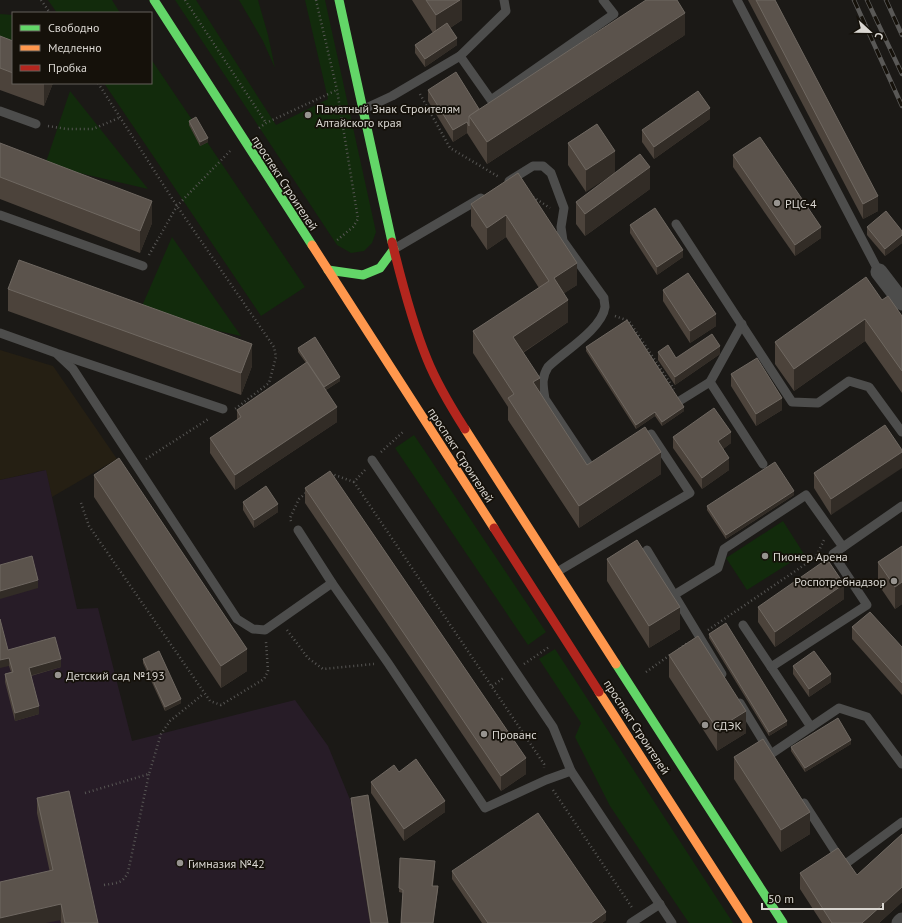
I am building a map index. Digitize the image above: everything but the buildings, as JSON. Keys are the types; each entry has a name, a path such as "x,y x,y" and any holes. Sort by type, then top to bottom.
{"main road":[{"name":"проспект Строителей","path":"154,0 242,139 328,270 748,923"},
{"name":"проспект Строителей","path":"339,0 394,250 412,315 427,359 450,406 783,923"},
{"path":"328,270 363,275 380,268 394,250"}],"street":[{"path":"880,272 902,302"}],"lane":[{"path":"364,109 392,96 460,56 506,11 504,0"},
{"path":"460,56 491,100 614,14 603,0"},
{"path":"737,0 880,272"},
{"path":"0,111 36,124"},
{"path":"505,184 533,166 543,166 551,173 564,208 561,227 564,241 604,298 605,307 601,319 591,331 558,357 548,367 543,375 543,389 546,399 593,472 606,463"},
{"path":"394,250 488,193"},
{"path":"0,215 143,266"},
{"path":"676,224 792,402 818,403 848,381 869,387 902,432"},
{"path":"681,400 710,382 742,324"},
{"path":"0,334 223,409"},
{"path":"56,353 73,369 237,619 254,629 265,630 332,583"},
{"path":"710,382 763,464"},
{"path":"556,572 690,493 651,434 632,447"},
{"path":"372,460 552,727 571,771 672,923"},
{"path":"674,595 718,568 724,549 806,495 843,548"},
{"path":"772,667 867,605 833,554 902,506"},
{"path":"298,530 332,583 486,808 546,780 571,771"},
{"path":"647,550 727,682"},
{"path":"743,625 811,727"},
{"path":"735,695 773,757 811,727 839,708 867,717 902,764"},
{"path":"797,793 844,865 902,822"},
{"path":"635,920 660,904"}],"path":[{"path":"41,0 49,12"},
{"path":"185,0 266,124"},
{"path":"316,0 337,90 358,219 354,227 336,241"},
{"path":"414,83 450,148 505,184"},
{"path":"99,84 177,206 274,347"},
{"path":"143,266 177,206 242,139 266,124 337,90"},
{"path":"36,124 67,129 93,129 121,117"},
{"path":"532,197 563,216"},
{"path":"604,311 629,321 681,400"},
{"path":"384,448 403,432"},
{"path":"354,482 372,460"},
{"path":"327,478 332,474 354,482 544,764 546,780 635,920"},
{"path":"298,530 290,518 299,499 310,490"},
{"path":"81,503 89,526 210,701 221,705 264,679 268,671 265,630"},
{"path":"679,649 816,557 830,529"},
{"path":"280,620 308,658 323,668 388,663"},
{"path":"536,656 544,650"},
{"path":"646,672 672,654"},
{"path":"104,885 120,882 125,879 128,872 149,774 161,734 170,721 202,695"},
{"path":"84,793 149,774"}],"shaded area":[{"path":"0,350 53,366 117,459 52,497 45,470 0,480"},
{"name":"Гимназия №42","path":"46,470 77,609 98,608 132,741 295,700 328,746 351,802 370,923 0,923 0,480"}],"green space":[{"path":"48,0 112,0 119,12 56,12"},
{"path":"175,0 196,0 276,125 328,99 305,0 325,0 376,232 372,243 364,251 351,253 337,245"},
{"path":"239,0 258,0 268,35 275,68 263,41"},
{"path":"0,14 12,15 12,53 0,48"},
{"path":"152,60 305,287 261,316 105,84 152,84"},
{"path":"70,91 148,189 45,165"},
{"path":"172,237 241,336 139,313"},
{"path":"414,435 546,632 528,645 395,448"},
{"name":"Пионер Арена","path":"783,521 804,554 747,590 726,558"},
{"path":"555,649 733,923 689,923 610,806 575,737 581,723 539,659"}],"railway":[{"path":"854,0 902,106"},
{"path":"867,0 902,74"},
{"path":"886,0 902,35"}],"traffic: fast":[{"path":"154,0 312,245"},
{"path":"339,0 392,242"},
{"path":"328,270 363,275 380,268 394,249"},
{"path":"616,664 783,923"}],"traffic: slow":[{"path":"312,245 494,528"},
{"path":"465,429 616,664"},
{"path":"599,692 748,923"}],"traffic: jam":[{"path":"392,242 412,317 427,359 449,404 465,429"},
{"path":"494,528 599,692"}],"place":[{"name":"Памятный Знак Строителям Алтайского края","path":"308,115"},
{"name":"РЦС-4","path":"777,203"},
{"name":"Пионер Арена","path":"765,556"},
{"name":"Роспотребнадзор","path":"894,581"},
{"name":"Детский сад №193","path":"58,675"},
{"name":"СДЭК","path":"705,725"},
{"name":"Прованс","path":"484,734"},
{"name":"Гимназия №42","path":"180,863"}]}
